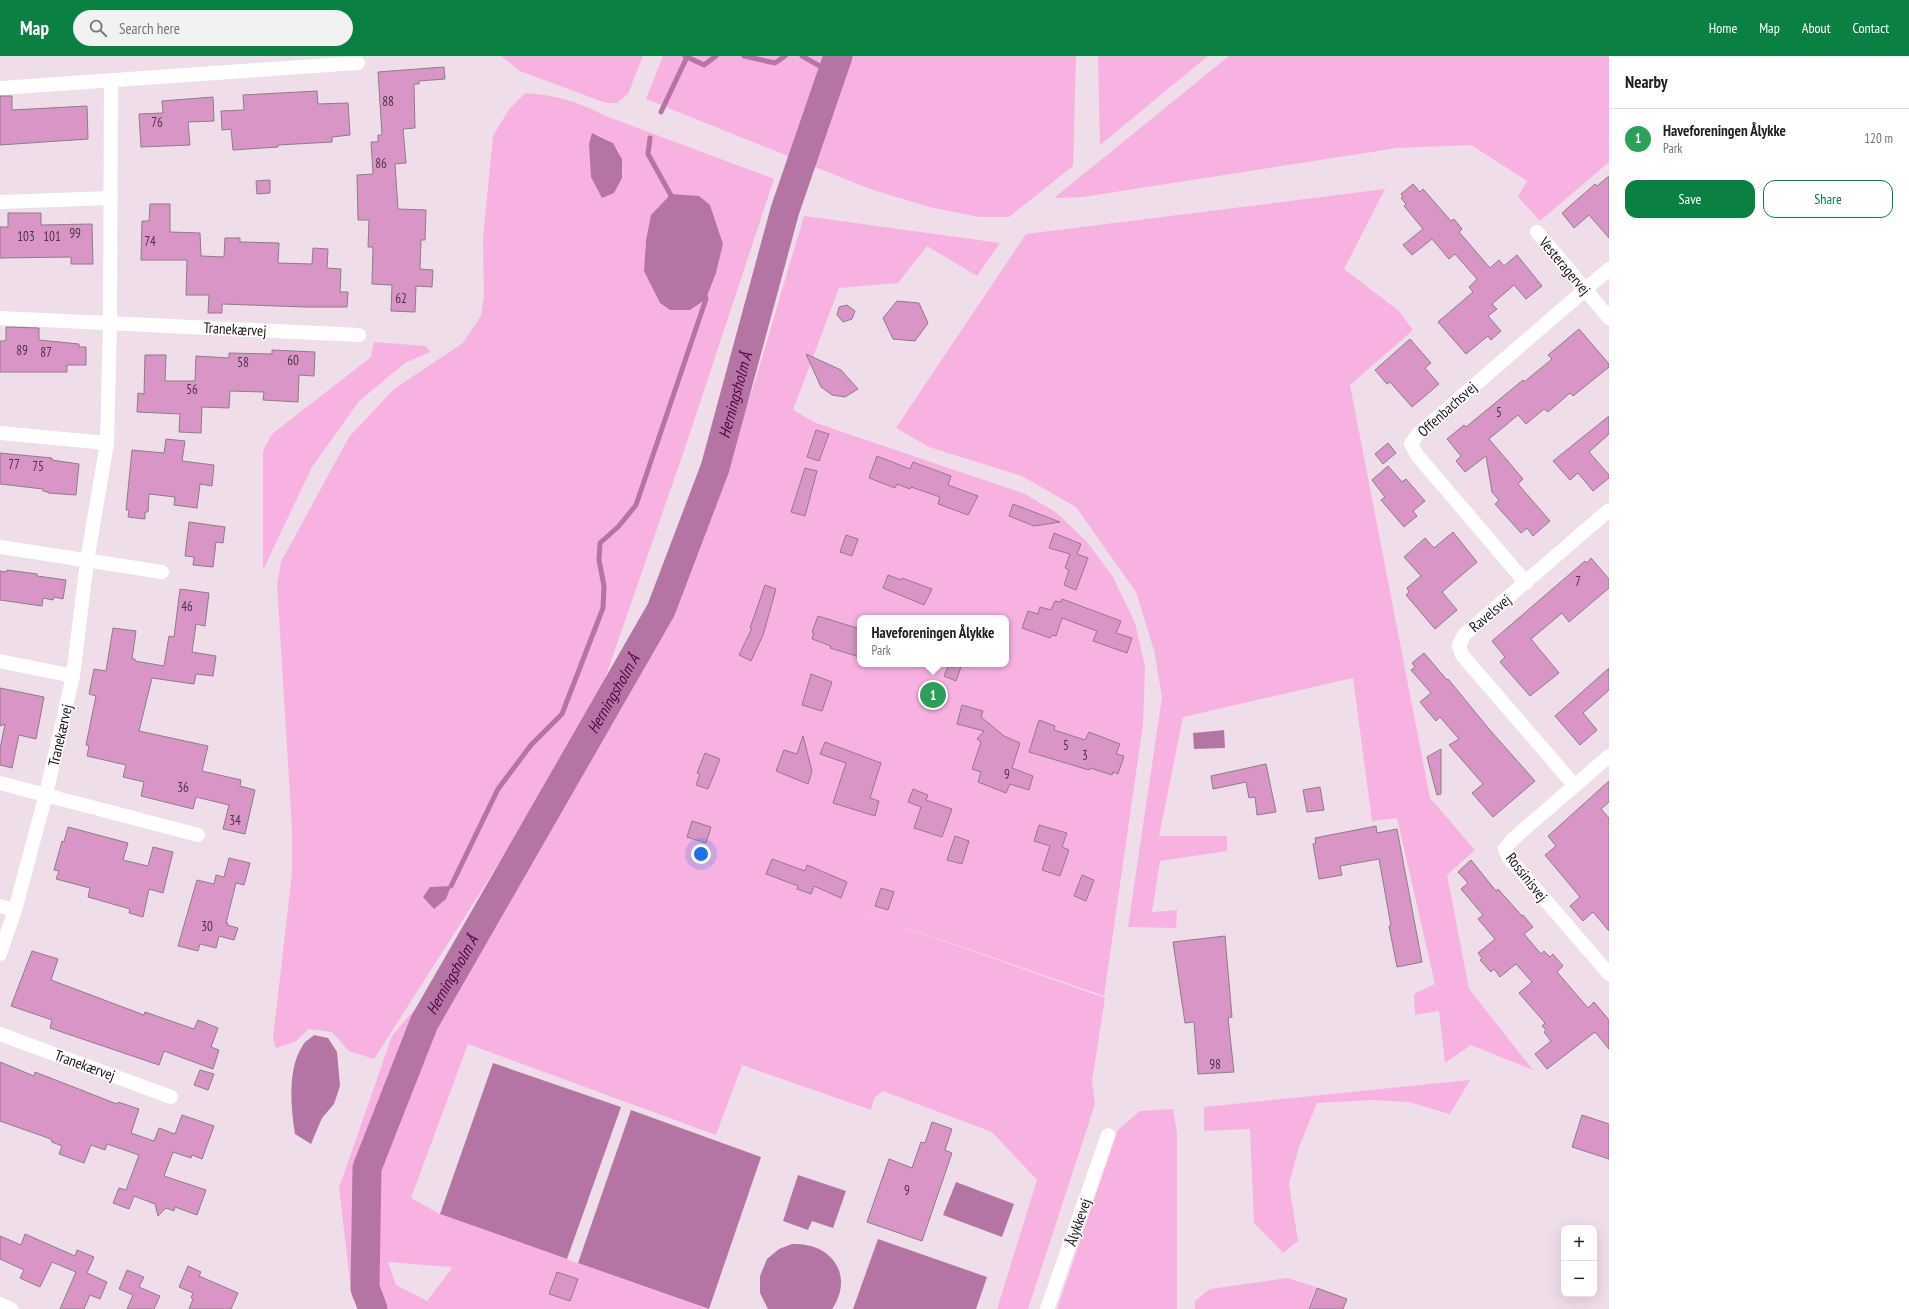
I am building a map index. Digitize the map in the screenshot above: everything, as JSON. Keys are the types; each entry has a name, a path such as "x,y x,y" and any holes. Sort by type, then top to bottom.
{"street":[{"path":"0,88 358,63"},
{"name":"Tranekærvej","path":"0,954 15,910 46,794 73,676 87,560 107,443 110,323 111,80"},
{"path":"0,202 111,198"},
{"name":"Vesteragervej","path":"1536,232 1609,318"},
{"path":"1585,289 1609,269"},
{"name":"Offenbachsvej","path":"1526,583 1417,455 1411,444 1418,434 1585,289"},
{"name":"Tranekærvej","path":"0,318 359,335"},
{"path":"0,433 107,443"},
{"name":"Ravelsvej","path":"1575,786 1462,655 1459,645 1464,635 1609,510"},
{"path":"0,547 162,572"},
{"path":"0,661 73,676"},
{"name":"Rossinisvej","path":"1609,756 1512,840 1505,849 1510,858 1609,974"},
{"path":"0,783 198,835"},
{"path":"0,906 15,910"},
{"name":"Tranekærvej","path":"0,1034 171,1097"},
{"name":"Ålykkevej","path":"1047,1309 1108,1135"},
{"path":"0,1304 12,1309"}],"shaded area":[{"path":"501,56 643,56 628,94 617,103 606,103 520,71"},
{"path":"663,56 1076,56 1073,166 1009,217 979,217 929,207 870,189 646,99"},
{"path":"1098,56 1208,56 1100,145"},
{"path":"1229,56 1609,56 1609,162 1540,221 1518,197 1527,181 1471,145 1397,148 1083,197 1054,198"},
{"path":"525,93 546,95 575,102 603,115 774,179 686,445 594,710 374,1059 349,1051 332,1032 309,1029 295,1042 276,1048 273,1038 292,873 292,828 277,584 281,562 349,437 394,389 463,343 481,316 484,296 483,238 493,136 510,108","holes":["592,133 608,140 617,149 622,161 622,178","710,205 723,244 716,273 706,299 644,271 646,240 651,215"]},
{"path":"592,133 613,143 622,159 622,178 614,193 602,198 591,177 589,144"},
{"path":"1385,189 1344,269 1399,311 1413,330 1350,385 1430,798 1475,850 1447,875 1469,989 1533,1070 1471,1045 1445,1063 1439,1011 1415,1015 1414,994 1435,984 1397,818 1372,821 1353,678 1183,717 1159,836 1227,836 1227,851 1160,861 1152,912 1177,910 1176,928 1128,927 1162,697 1154,650 1136,592 1076,507 1022,476 929,447 896,428 1026,234"},
{"path":"671,194 699,196 710,205 723,244 716,273 706,299 690,310 670,310 660,303 644,271 646,240 651,215"},
{"path":"804,216 1000,243 977,276 927,246 898,283 839,288 793,410 816,423 1025,494 1057,513 1087,542 1113,577 1135,623 1145,666 1143,724 1104,996 816,896 1105,998 1092,1081 1095,1104 1028,1309 997,1309 1037,1180 992,1132 883,1091 874,1098 871,1110 742,1065 716,1135 468,1044 411,1198 440,1214 707,1309 361,1309 352,1298 339,1188 392,1036 519,886 633,687 687,556 753,388","holes":["388,1262 452,1268 427,1301 396,1285"]},
{"path":"374,342 426,346 430,352 405,363 359,401 312,467 263,570 263,451 272,434 371,357"},
{"path":"1224,730 1225,748 1194,749 1193,733"},
{"path":"451,886 446,899 434,909 423,897 430,887"},
{"path":"314,1035 328,1038 337,1052 340,1086 334,1104 322,1118 311,1144 295,1134 292,1112 292,1077 294,1065 298,1055 304,1044"},
{"path":"493,1063 621,1107 567,1259 440,1214"},
{"path":"1470,1080 1450,1114 1409,1102 1372,1100 1317,1103 1299,1147 1289,1184 1298,1241 1283,1253 1254,1223 1250,1129 1204,1131 1204,1107"},
{"path":"1173,1109 1177,1133 1177,1309 1057,1309 1118,1130 1140,1111"},
{"path":"631,1110 761,1157 709,1309 578,1263"},
{"path":"798,1175 846,1191 833,1228 812,1221 808,1230 783,1221"},
{"path":"956,1182 1014,1204 1002,1237 943,1215"},
{"path":"878,1239 987,1277 976,1309 853,1309"},
{"path":"792,1244 806,1245 818,1249 828,1255 835,1263 840,1273 841,1284 838,1296 832,1309 768,1309 760,1293 760,1276 767,1259 779,1249"},
{"path":"1287,1278 1316,1287 1308,1309 1195,1309 1195,1301 1210,1289"}],"building":[{"path":"444,67 445,79 419,81 419,84 414,84 415,128 403,129 406,163 395,164 398,209 426,210 425,240 421,240 420,269 433,270 432,287 416,286 415,312 391,311 392,285 372,284 373,247 368,247 369,220 358,220 357,175 373,174 371,142 378,142 378,135 382,135 378,72"},
{"path":"317,91 318,104 348,103 350,135 332,137 332,142 278,145 278,147 233,150 231,129 222,130 221,111 244,110 243,95"},
{"path":"0,96 12,96 12,110 87,106 88,139 0,145"},
{"path":"213,97 214,121 188,122 190,145 141,147 139,114 163,113 162,101"},
{"path":"1609,176 1609,238 1589,215 1574,228 1562,213 1595,184 1597,186"},
{"path":"270,180 270,193 257,194 256,181"},
{"path":"1413,184 1420,192 1423,189 1451,221 1454,219 1462,229 1459,232 1490,268 1499,260 1504,266 1517,255 1542,286 1526,299 1514,285 1492,304 1497,309 1488,316 1501,331 1491,340 1488,336 1466,354 1438,322 1473,292 1469,287 1477,279 1455,254 1449,259 1432,239 1412,255 1403,245 1423,229 1404,206 1406,204 1401,198 1403,197 1401,194"},
{"path":"150,204 170,204 170,232 200,233 201,256 224,257 225,238 240,238 240,242 279,243 278,263 312,264 313,248 328,249 327,268 341,269 340,292 348,292 347,307 222,304 222,313 208,313 209,295 186,295 187,260 141,260 142,221 149,221"},
{"path":"8,213 41,213 41,225 92,224 93,264 71,264 71,257 0,258 0,227 8,227"},
{"path":"897,301 919,303 928,323 915,341 893,339 883,318"},
{"path":"847,305 855,311 852,319 843,322 837,315 839,307"},
{"path":"6,327 39,328 39,340 79,344 79,347 86,347 86,365 67,365 67,372 0,372 0,341 5,341 6,339"},
{"path":"1579,329 1609,364 1609,367 1573,396 1570,393 1548,412 1544,409 1526,424 1518,415 1489,439 1523,479 1518,484 1550,521 1533,536 1527,528 1521,533 1495,504 1499,500 1492,492 1486,456 1465,472 1456,461 1461,456 1447,439 1464,425 1466,427 1523,380 1524,382 1552,359 1548,355"},
{"path":"1410,339 1431,363 1425,368 1439,384 1412,407 1390,382 1387,384 1375,370"},
{"path":"272,350 315,352 314,376 299,375 298,402 263,400 264,392 230,391 229,408 202,407 201,433 179,432 180,414 137,412 138,393 144,394 145,355 166,355 165,381 195,381 196,356 229,358 229,353 272,354"},
{"path":"806,354 841,370 858,389 845,397 832,395 821,387"},
{"path":"1609,416 1609,434 1589,452 1609,475 1609,478 1593,491 1578,473 1570,480 1553,461"},
{"path":"816,430 829,434 819,461 807,457"},
{"path":"166,439 185,441 182,461 214,465 212,486 200,484 197,508 174,505 175,497 149,494 148,512 145,512 145,519 128,517 129,510 126,510 132,450 164,453"},
{"path":"1388,443 1396,453 1383,464 1375,454"},
{"path":"0,453 52,458 52,460 79,464 76,495 48,493 43,491 43,489 0,484"},
{"path":"877,456 910,469 913,462 951,476 948,485 978,496 968,515 938,504 940,497 897,484 895,488 869,478"},
{"path":"1388,466 1402,482 1406,479 1425,501 1413,511 1417,516 1404,527 1381,500 1385,497 1372,480"},
{"path":"805,468 817,471 805,516 791,512"},
{"path":"1013,504 1060,522 1034,526 1009,516"},
{"path":"189,522 225,527 223,543 216,542 213,567 193,565 194,557 185,556"},
{"path":"1453,532 1477,562 1442,592 1457,610 1435,629 1406,595 1409,592 1407,588 1421,576 1404,557 1425,538 1434,548"},
{"path":"1054,533 1081,544 1077,554 1088,558 1076,590 1064,585 1069,570 1065,568 1070,554 1049,548"},
{"path":"846,535 858,539 852,556 840,552"},
{"path":"1591,558 1609,579 1609,588 1569,622 1562,613 1531,639 1559,673 1530,696 1500,662 1505,657 1492,641 1585,561 1587,563"},
{"path":"7,570 66,580 63,599 54,597 53,600 43,598 42,606 0,600 0,571 6,572"},
{"path":"888,575 901,580 902,578 932,589 924,605 883,588"},
{"path":"765,585 776,589 763,635 751,661 739,655 752,628 750,628"},
{"path":"180,589 209,593 205,626 196,624 192,652 216,656 213,676 196,674 194,684 152,678 139,731 208,746 202,771 241,780 240,786 255,790 245,834 223,829 229,805 196,797 193,809 141,796 144,782 123,777 126,765 87,756 89,746 86,745 96,696 89,694 94,669 106,671 113,628 136,631 132,659 135,659 135,661 164,666 169,636 174,637"},
{"path":"1062,599 1121,621 1116,633 1132,638 1127,653 1093,641 1097,631 1062,618 1056,636 1052,635 1050,638 1022,628 1028,611 1038,614 1040,607 1051,610 1055,601 1061,602"},
{"path":"818,616 857,628 857,656 830,648 831,646 812,639 814,633 812,632"},
{"path":"1424,653 1535,781 1493,817 1472,793 1483,784 1449,745 1459,739 1440,717 1436,721 1420,702 1431,693 1411,670 1415,667 1412,663"},
{"path":"948,667 961,667 956,681 944,676"},
{"path":"1609,668 1609,690 1583,713 1597,730 1580,745 1555,716"},
{"path":"811,674 832,682 822,711 802,705"},
{"path":"0,688 44,697 36,739 19,735 12,768 0,765 0,749 5,724 0,726"},
{"path":"962,705 983,711 981,717 1004,736 1020,743 1012,768 1033,776 1029,790 1010,784 1006,793 978,782 981,772 972,769 981,742 977,739 984,731 957,724"},
{"path":"1039,720 1055,726 1054,730 1085,740 1089,732 1120,744 1116,754 1124,756 1118,774 1113,772 1112,775 1090,768 1089,770 1029,752"},
{"path":"803,736 812,771 808,784 776,771 784,750 797,754"},
{"path":"825,742 881,763 870,798 879,801 875,816 833,803 846,763 820,754"},
{"path":"1441,749 1441,794 1437,795 1427,757"},
{"path":"705,753 720,759 708,789 696,785 700,774 697,773"},
{"path":"1266,764 1276,812 1257,815 1255,797 1249,798 1246,782 1213,789 1211,776"},
{"path":"1609,781 1609,802 1601,809 1609,818 1609,931 1593,912 1583,921 1570,906 1580,897 1545,855 1556,846 1548,836"},
{"path":"1320,787 1324,810 1307,812 1303,790"},
{"path":"913,789 928,795 926,800 952,809 942,837 914,828 921,807 908,802"},
{"path":"692,821 711,827 706,843 687,837"},
{"path":"1039,825 1067,833 1062,847 1069,850 1060,876 1042,870 1050,846 1034,841"},
{"path":"1376,826 1377,833 1397,829 1422,962 1397,967 1379,859 1340,866 1342,875 1319,879 1313,844 1316,843 1315,838"},
{"path":"68,827 128,843 123,860 148,866 153,847 173,852 163,893 149,889 143,917 129,913 130,909 88,897 90,888 56,879 59,871 54,870 62,841 64,842"},
{"path":"955,836 969,841 962,864 947,860"},
{"path":"229,858 250,863 244,885 236,883 226,923 228,923 227,925 238,928 234,940 219,936 216,948 200,944 198,951 178,946 197,880 214,884 216,875 224,877"},
{"path":"772,859 805,871 807,865 847,882 841,898 814,886 811,894 797,889 798,886 766,874"},
{"path":"1471,860 1496,891 1498,889 1533,927 1524,934 1541,954 1544,951 1550,957 1553,954 1563,966 1557,972 1588,1008 1594,1002 1609,1020 1609,1049 1595,1032 1547,1069 1535,1054 1551,1041 1544,1032 1546,1030 1542,1026 1545,1023 1519,993 1532,982 1516,964 1500,977 1494,969 1491,972 1480,960 1482,958 1478,953 1495,939 1478,919 1483,915 1461,889 1468,883 1458,872"},
{"path":"1082,875 1094,880 1086,901 1074,896"},
{"path":"881,888 894,892 888,910 875,906"},
{"path":"1225,936 1232,1017 1228,1018 1234,1072 1198,1074 1194,1022 1185,1023 1173,942"},
{"path":"32,951 58,959 51,980 144,1015 145,1012 194,1029 198,1020 218,1028 211,1047 219,1050 213,1069 164,1051 159,1065 50,1028 52,1020 11,1006"},
{"path":"0,1062 34,1076 35,1072 117,1104 118,1102 139,1109 131,1133 154,1141 159,1128 175,1134 182,1115 214,1126 202,1159 192,1155 191,1158 173,1152 164,1176 206,1190 197,1215 175,1207 174,1211 166,1208 158,1216 155,1204 134,1196 129,1209 113,1203 119,1188 126,1190 139,1155 107,1144 105,1150 91,1145 84,1163 59,1154 62,1146 52,1142 51,1139 0,1121"},
{"path":"200,1070 214,1074 208,1090 194,1085"},
{"path":"1582,1115 1609,1124 1609,1159 1572,1147"},
{"path":"932,1122 952,1129 945,1150 952,1153 922,1241 867,1222 889,1159 912,1168 921,1142 925,1143"},
{"path":"25,1234 75,1256 77,1250 94,1257 87,1273 107,1282 100,1299 90,1295 84,1309 60,1309 76,1272 52,1262 40,1287 20,1278 24,1270 0,1259 0,1236 21,1245"},
{"path":"188,1266 201,1272 199,1276 238,1293 231,1309 189,1309 193,1299 191,1298 193,1293 179,1287"},
{"path":"127,1270 144,1277 139,1287 160,1296 154,1309 127,1309 133,1295 119,1289"},
{"path":"557,1272 578,1279 570,1301 549,1294"},
{"path":"1317,1288 1347,1299 1343,1309 1309,1309"}],"waterway":[{"path":"685,56 704,65 716,56"},
{"path":"744,56 775,63 785,56"},
{"path":"802,56 832,73"},
{"name":"Herningsholm Å","path":"373,1309 365,1288 367,1168 424,1023 661,610 715,468 785,210 838,56"},
{"path":"661,112 687,57"},
{"path":"650,138 648,154 673,199"},
{"path":"451,886 498,789 531,745 562,714 603,608 604,586 599,560 600,543 618,527 636,505 706,299 704,293"}],"place":[{"name":"Haveforeningen Ålykke","path":"933,695"}]}
